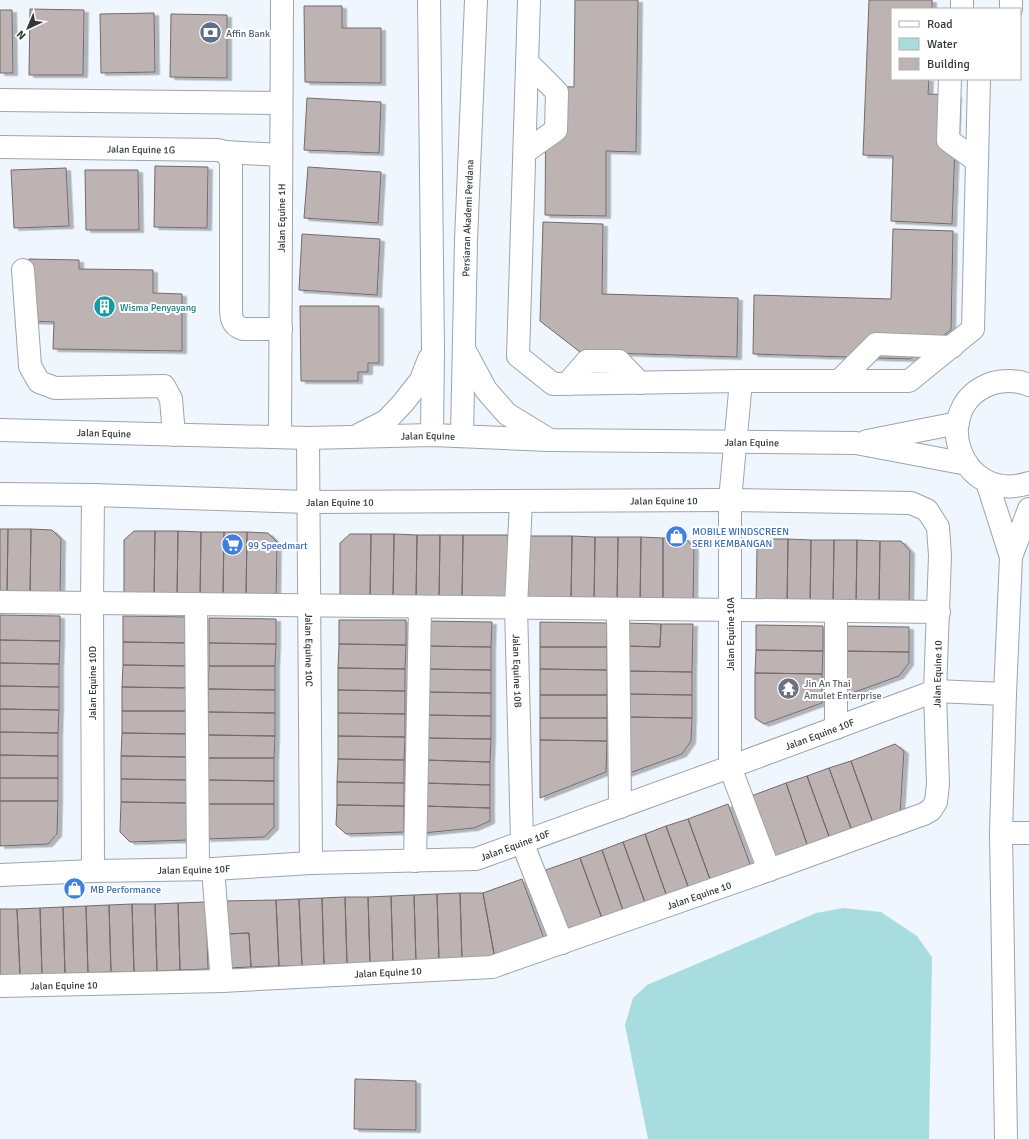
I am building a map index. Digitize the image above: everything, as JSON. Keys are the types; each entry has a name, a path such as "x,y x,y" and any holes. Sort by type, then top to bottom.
{"street":[{"name":"Jalan Equine 1H","path":"280,437 282,0"},
{"path":"429,0 433,350 432,435"},
{"name":"Persiaran Akademi Perdana","path":"462,436 466,241 476,0"},
{"path":"529,0 518,356 553,384 741,381 909,381 973,329 979,80"},
{"path":"525,152 556,130 557,92 528,62"},
{"path":"950,80 948,140 977,161"},
{"path":"0,100 281,103"},
{"name":"Jalan Equine 1G","path":"0,147 218,150 225,152 281,155"},
{"path":"225,152 231,163 231,317 233,323 243,329 281,329"},
{"path":"23,270 30,366 39,382 55,388 164,386 171,399 174,435"},
{"path":"839,381 876,344 952,347"},
{"path":"354,437 386,421 403,403 422,380 433,350"},
{"path":"464,350 486,390 507,414 549,440"},
{"name":"Jalan Equine 10A","path":"730,768 730,500 741,381"},
{"path":"1029,385 1012,381 987,385 968,401 962,411 958,423 957,434 958,445 966,464 987,482 1010,486 1021,486 1029,483"},
{"name":"Jalan Equine","path":"856,443 958,423"},
{"name":"Jalan Equine","path":"0,430 308,438 432,435 549,440 856,443 966,464"},
{"name":"Jalan Equine 10C","path":"308,438 311,863"},
{"path":"987,482 1011,557"},
{"name":"Jalan Equine 10","path":"0,494 94,495 308,502 730,500 912,503 927,510 938,527 940,556 935,691 938,784 936,802 931,810 907,821 492,967 222,981 0,986"},
{"name":"Jalan Equine 10D","path":"93,871 92,603 94,495"},
{"name":"Jalan Equine 10B","path":"521,500 516,607 522,842"},
{"path":"1006,1139 1001,833 1005,694 1011,557 1029,509"},
{"path":"0,602 939,612"},
{"path":"196,604 206,868 222,981"},
{"path":"415,861 420,607"},
{"path":"618,608 620,807"},
{"path":"836,611 836,728"},
{"name":"Jalan Equine 10F","path":"0,875 311,863 476,859 730,768 935,691 1005,694"},
{"path":"730,768 769,870"},
{"path":"1001,833 1029,833"},
{"path":"522,842 562,943"}],"water":[{"path":"843,908 881,912 917,936 932,957 929,1139 648,1139 625,1025 633,998 647,985 816,913"}],"building":[{"path":"575,0 638,0 636,152 606,151 606,216 545,215 546,86 574,87"},
{"path":"869,0 932,0 932,8 891,8 891,80 929,80 928,94 957,95 952,224 891,221 893,156 863,155"},
{"path":"304,6 342,6 342,28 381,28 381,83 305,82"},
{"path":"30,9 84,10 83,75 29,75"},
{"path":"0,10 12,10 13,73 0,73"},
{"path":"154,13 155,72 101,73 100,14"},
{"path":"171,14 227,15 227,78 170,77"},
{"path":"307,98 381,102 379,153 304,150"},
{"path":"155,166 208,167 207,228 154,227"},
{"path":"308,167 381,172 378,223 304,218"},
{"path":"66,168 69,226 14,228 11,170"},
{"path":"85,170 138,170 139,230 86,230"},
{"path":"543,222 603,224 602,294 738,298 737,357 580,352 540,321"},
{"path":"893,229 953,231 951,330 910,359 753,354 754,295 891,299"},
{"path":"302,234 380,239 377,295 299,290"},
{"name":"Wisma Penyayang","path":"29,259 79,260 79,269 153,270 153,293 182,294 182,351 53,349 54,322 28,321"},
{"path":"300,306 379,306 379,363 368,363 368,372 358,372 358,381 301,381"},
{"path":"0,529 8,529 7,596 0,596"},
{"path":"8,529 31,529 30,596 7,596"},
{"path":"31,529 52,530 61,539 60,597 30,596"},
{"path":"134,531 155,531 154,598 124,597 124,540"},
{"path":"155,531 178,531 177,598 154,598"},
{"path":"178,531 201,532 200,598 177,598"},
{"path":"201,532 224,532 223,599 200,598"},
{"path":"224,532 247,532 246,599 223,599"},
{"path":"247,532 268,533 277,542 276,599 246,599"},
{"path":"350,534 371,534 370,601 340,600 340,543"},
{"path":"371,534 394,534 393,601 370,601"},
{"path":"394,534 417,535 416,601 393,601"},
{"path":"417,535 440,535 439,602 416,601"},
{"path":"440,535 463,535 462,602 439,602"},
{"path":"463,535 508,535 507,603 462,602"},
{"path":"527,536 572,536 571,604 526,603"},
{"path":"572,536 595,537 594,604 571,604"},
{"path":"595,537 618,537 617,604 594,604"},
{"path":"618,537 641,537 640,605 617,604"},
{"path":"641,537 663,538 663,605 640,605"},
{"path":"663,538 685,538 694,548 693,605 663,605"},
{"path":"767,539 788,539 787,606 756,606 757,549"},
{"path":"788,539 811,540 810,607 787,606"},
{"path":"811,540 834,540 833,607 810,607"},
{"path":"834,540 857,540 856,607 833,607"},
{"path":"857,540 880,541 879,608 856,607"},
{"path":"880,541 901,541 910,551 909,608 879,608"},
{"path":"0,615 60,616 60,641 0,640"},
{"path":"123,616 190,617 190,643 123,642"},
{"path":"209,618 276,619 276,644 209,643"},
{"path":"339,620 406,620 406,645 339,644"},
{"path":"425,621 492,622 491,647 424,646"},
{"path":"540,622 607,623 607,647 540,647"},
{"path":"626,623 661,624 660,647 626,646"},
{"path":"661,624 693,624 692,672 626,671 626,646 660,647"},
{"path":"756,625 823,626 823,651 756,650"},
{"path":"842,626 909,627 909,652 842,651"},
{"path":"0,640 60,641 59,664 0,663"},
{"path":"123,642 190,643 190,666 123,665"},
{"path":"209,643 276,644 275,666 209,666"},
{"path":"339,644 406,645 405,669 338,668"},
{"path":"424,646 491,647 491,670 424,669"},
{"path":"540,647 607,647 607,670 540,669"},
{"path":"756,650 823,651 822,674 755,673"},
{"path":"842,651 909,652 909,663 899,676 841,697"},
{"path":"0,663 59,664 59,687 0,686"},
{"path":"123,665 190,666 189,688 122,687"},
{"path":"209,666 275,666 275,690 208,689"},
{"path":"338,668 405,669 405,691 338,690"},
{"path":"424,669 491,670 491,693 424,692"},
{"path":"540,669 607,670 607,695 540,695"},
{"path":"626,671 692,672 692,695 625,694"},
{"name":"Jin An Thai Amulet Enterprise","path":"755,673 822,674 822,703 764,724 755,718"},
{"path":"0,686 59,687 59,710 0,709"},
{"path":"122,687 189,688 189,711 122,711"},
{"path":"208,689 275,690 275,713 208,712"},
{"path":"338,690 405,691 405,714 338,713"},
{"path":"424,692 491,693 491,716 424,715"},
{"path":"625,694 692,695 692,718 625,717"},
{"path":"540,695 607,695 607,718 540,718"},
{"path":"0,709 59,710 58,733 0,732"},
{"path":"122,711 189,711 189,734 122,733"},
{"path":"208,712 275,713 275,736 208,735"},
{"path":"338,713 405,714 405,737 338,736"},
{"path":"424,715 491,716 491,739 424,738"},
{"path":"625,717 692,718 691,741 682,754 624,775"},
{"path":"540,718 607,718 607,741 540,740"},
{"path":"0,732 58,733 58,756 0,755"},
{"path":"122,733 189,734 188,757 121,756"},
{"path":"208,735 275,736 274,758 207,758"},
{"path":"338,736 405,737 404,760 338,759"},
{"path":"424,738 491,739 490,762 424,760"},
{"path":"540,740 607,741 606,772 540,798"},
{"path":"895,744 904,751 900,814 873,823 851,761"},
{"path":"0,755 58,756 58,778 0,778"},
{"path":"121,756 188,757 188,780 121,779"},
{"path":"207,758 274,758 274,781 207,780"},
{"path":"338,759 404,760 404,783 337,782"},
{"path":"424,760 490,762 490,785 423,783"},
{"path":"851,761 873,823 852,831 829,768"},
{"path":"829,768 852,831 830,839 807,776"},
{"path":"807,776 830,839 808,847 786,783"},
{"path":"0,778 58,778 58,801 0,801"},
{"path":"121,779 188,780 188,803 121,802"},
{"path":"207,780 274,781 274,804 207,804"},
{"path":"337,782 404,783 404,806 337,805"},
{"path":"423,783 490,785 490,808 423,806"},
{"path":"786,783 808,847 769,861 746,798"},
{"path":"0,801 58,801 57,834 48,844 0,846"},
{"path":"121,802 188,803 187,840 130,842 120,832"},
{"path":"207,804 274,804 274,827 264,837 206,839"},
{"path":"728,804 751,867 711,882 688,819"},
{"path":"337,805 404,806 404,832 346,834 336,825"},
{"path":"423,806 490,808 490,821 474,828 423,833"},
{"path":"688,819 711,882 689,889 666,826"},
{"path":"666,826 689,889 667,897 645,834"},
{"path":"645,834 667,897 646,905 623,842"},
{"path":"623,842 646,905 624,913 602,850"},
{"path":"602,850 624,913 603,921 580,858"},
{"path":"580,858 603,921 563,935 540,872"},
{"path":"522,879 545,941 495,959 483,893"},
{"path":"460,893 462,960 439,961 437,894"},
{"path":"460,893 483,893 495,959 462,960"},
{"path":"437,894 439,961 416,962 414,895"},
{"path":"414,895 416,962 393,963 391,896"},
{"path":"391,896 393,963 370,963 368,897"},
{"path":"345,897 347,964 324,965 322,898"},
{"path":"345,897 368,897 370,963 347,964"},
{"path":"322,898 324,965 302,966 299,899"},
{"path":"299,899 302,966 279,966 276,900"},
{"path":"276,900 279,966 251,967 249,933 226,934 225,901"},
{"path":"206,902 208,969 180,970 178,903"},
{"path":"178,903 180,970 157,971 155,904"},
{"path":"132,904 134,972 111,972 109,905"},
{"path":"132,904 155,904 157,971 134,972"},
{"path":"109,905 111,972 88,973 86,906"},
{"path":"86,906 88,973 65,974 63,907"},
{"path":"63,907 65,974 42,975 40,908"},
{"path":"40,908 42,975 20,975 17,909"},
{"path":"0,909 17,909 20,975 0,976"},
{"path":"249,933 251,967 227,968 226,934"},
{"path":"355,1079 416,1081 416,1130 354,1129"}],"place":[{"name":"Affin Bank","path":"211,33"},
{"name":"Wisma Penyayang","path":"105,307"},
{"name":"MOBILE WINDSCREEN SERI KEMBANGAN","path":"677,537"},
{"name":"99 Speedmart","path":"233,545"},
{"name":"Jin An Thai Amulet Enterprise","path":"789,689"},
{"name":"MB Performance","path":"74,889"}]}
